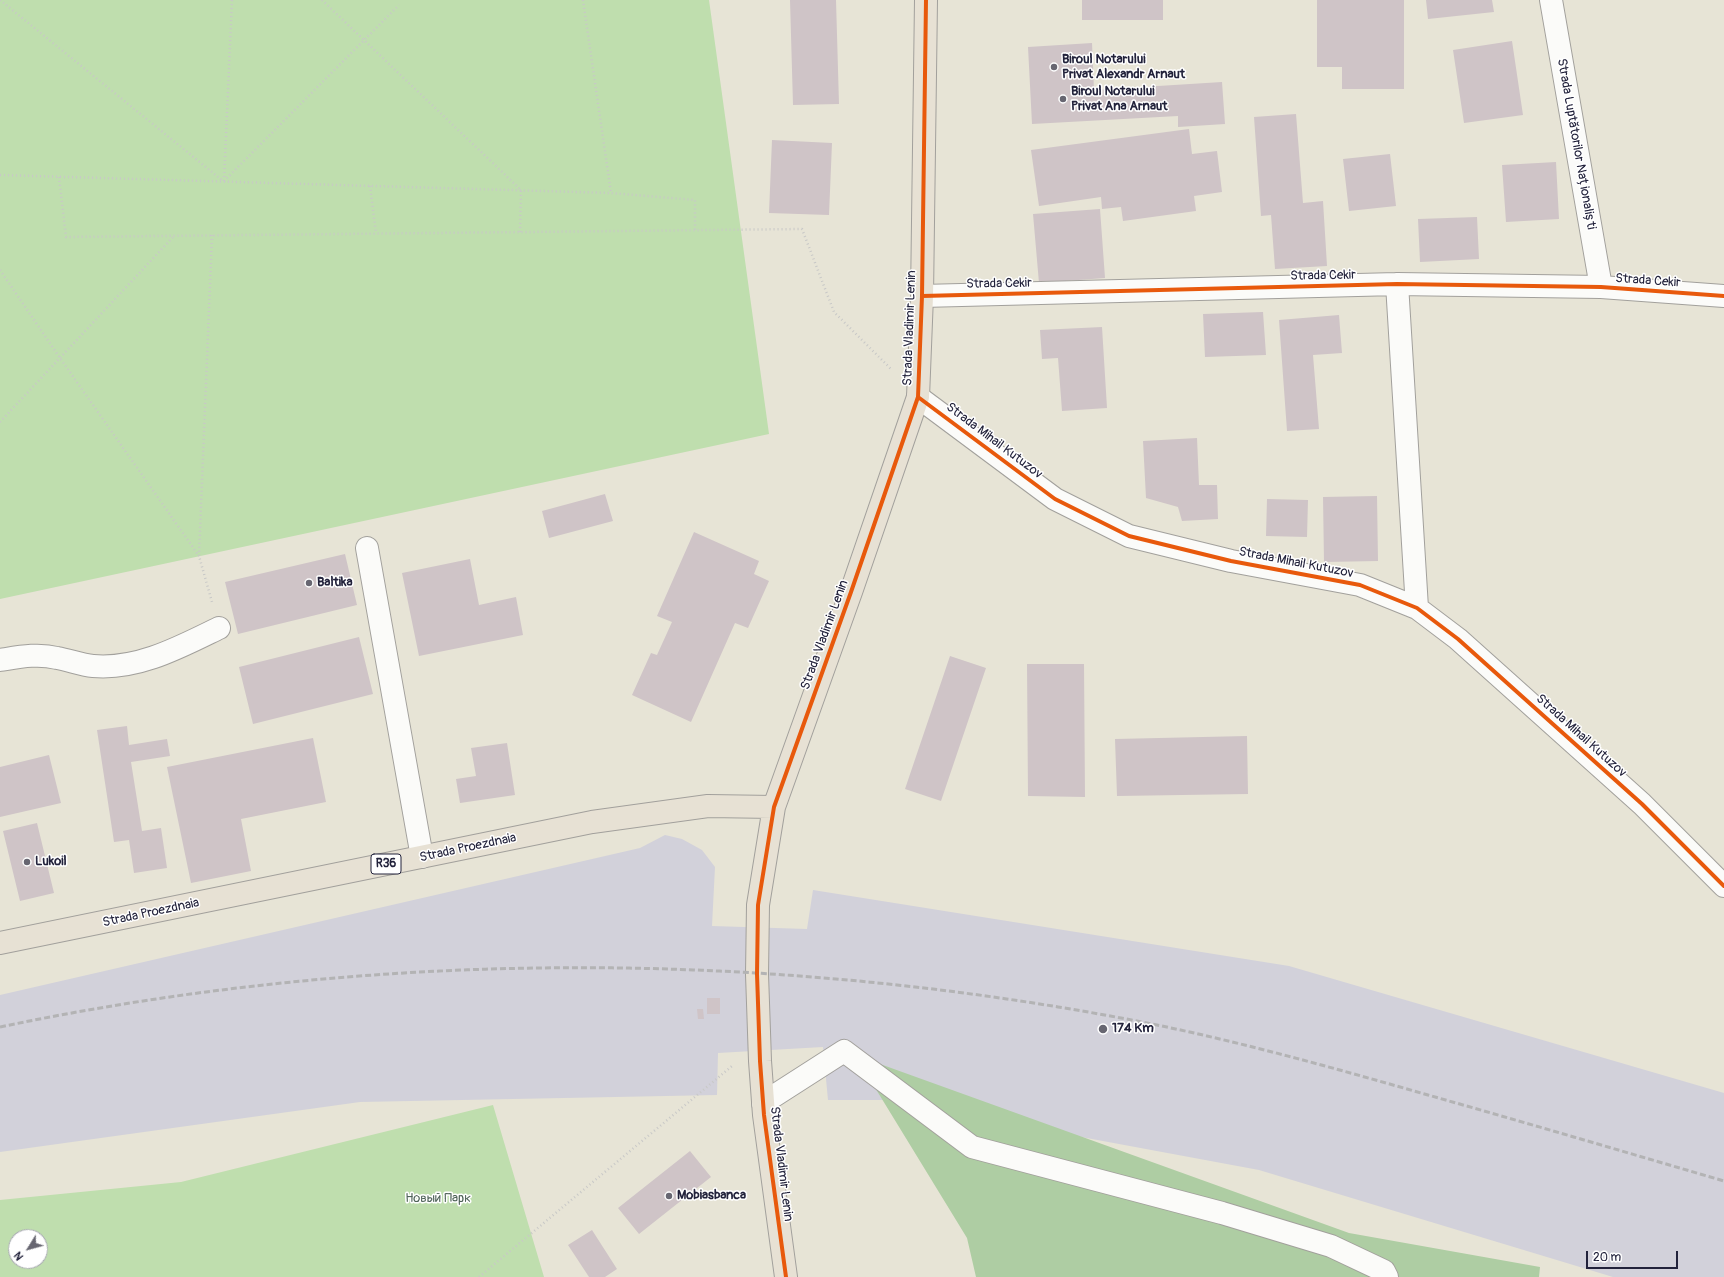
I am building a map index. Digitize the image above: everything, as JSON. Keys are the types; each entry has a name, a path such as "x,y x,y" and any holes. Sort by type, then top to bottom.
{"main road":[{"name":"Strada Vladimir Lenin","path":"786,1277 763,1103 759,1044 757,974 758,905 774,808 851,592 918,396 922,296 926,0"},
{"name":"Strada Proezdnaia","path":"0,943 592,822 708,806 774,808"}],"street":[{"name":"Strada Luptătorilor Naționaliști","path":"1551,0 1601,287"},
{"name":"Strada Cekir","path":"922,296 1397,284 1601,287 1724,296"},
{"path":"1397,284 1417,608"},
{"name":"Strada Mihail Kutuzov","path":"918,396 1055,500 1128,536 1231,561 1360,585 1417,608 1458,639 1642,804 1724,886"},
{"path":"368,548 422,857"},
{"path":"0,660 29,655 56,657 93,666 119,665 152,658 219,628"},
{"path":"763,1103 844,1051 972,1147 1214,1211 1331,1246 1384,1271 1387,1277"}],"path":[{"path":"0,0 224,182"},
{"path":"224,182 232,0"},
{"path":"322,0 521,190 520,232"},
{"path":"583,0 611,193"},
{"path":"224,182 399,5"},
{"path":"0,175 611,193 695,200 695,230"},
{"path":"59,177 66,237 802,229 834,312 918,396"},
{"path":"370,186 376,233"},
{"path":"212,235 200,556 219,628"},
{"path":"0,422 174,236"},
{"path":"0,270 60,358 200,556"},
{"path":"479,1277 759,1044"}],"shaded area":[{"path":"665,835 682,839 702,850 715,867 712,926 807,929 813,890 1289,966 1724,1093 1724,1277 1613,1277 1259,1170 882,1100 828,1100 823,1047 718,1053 717,1095 360,1102 0,1152 0,995 640,848"}],"green space":[{"path":"0,0 709,0 769,434 0,599"},
{"path":"855,1055 1349,1233 1540,1267 1539,1277 976,1277 967,1238"},
{"name":"Новый Парк","path":"493,1105 544,1277 0,1277 0,1200 181,1182"}],"building":[{"path":"790,0 836,0 839,104 793,105"},
{"path":"1082,0 1163,0 1163,20 1082,20"},
{"path":"1317,0 1404,0 1404,89 1342,89 1342,67 1317,67"},
{"path":"1426,0 1492,0 1494,12 1428,19"},
{"path":"1512,41 1523,115 1464,123 1453,50"},
{"path":"1092,43 1094,90 1222,82 1225,124 1178,127 1178,116 1032,124 1028,47"},
{"path":"1296,114 1303,203 1323,201 1327,266 1275,269 1271,215 1261,216 1254,117"},
{"path":"1189,129 1192,154 1217,151 1222,192 1194,196 1196,211 1123,221 1121,207 1102,209 1101,197 1039,206 1031,150"},
{"path":"772,140 832,143 829,215 769,213"},
{"path":"1390,154 1396,206 1349,211 1343,159"},
{"path":"1556,162 1559,219 1506,222 1502,165"},
{"path":"1100,209 1105,278 1039,283 1033,214"},
{"path":"1477,217 1479,259 1420,262 1418,219"},
{"path":"1263,312 1266,355 1205,357 1203,314"},
{"path":"1339,315 1342,353 1313,355 1319,429 1287,431 1279,320"},
{"path":"1102,327 1107,408 1062,411 1058,358 1042,359 1040,330"},
{"path":"1197,438 1199,485 1217,485 1218,519 1182,521 1178,507 1146,498 1143,441"},
{"path":"605,494 613,521 549,538 542,511"},
{"path":"1377,496 1378,561 1324,562 1323,497"},
{"path":"1267,499 1308,500 1307,537 1266,536"},
{"path":"694,532 759,561 754,574 769,581 748,628 735,623 691,722 632,695 651,653 657,655 672,622 657,616"},
{"path":"345,554 357,605 238,634 225,582"},
{"path":"470,559 479,605 516,597 523,635 419,656 402,573"},
{"path":"359,637 373,694 253,724 239,667"},
{"path":"950,656 986,668 941,801 905,789"},
{"path":"1027,664 1084,664 1085,797 1028,796"},
{"path":"127,726 129,745 167,739 170,756 131,762 142,831 161,828 167,868 134,873 129,840 114,842 97,730"},
{"path":"1247,736 1248,794 1117,796 1115,739"},
{"path":"313,738 326,802 241,819 251,871 191,883 167,767"},
{"path":"507,743 515,795 460,803 456,779 476,776 471,748"},
{"path":"49,755 61,803 0,817 0,767"},
{"path":"37,823 54,893 20,901 3,831"},
{"path":"707,998 720,998 720,1014 707,1014"},
{"path":"697,1009 703,1009 704,1019 698,1019"},
{"path":"690,1151 711,1177 639,1234 618,1208"},
{"path":"592,1230 617,1269 605,1277 589,1277 568,1245"}],"railway":[{"path":"0,1027 138,1002 278,983 419,972 560,968 701,970 842,979 982,995 1121,1018 1198,1034 1352,1073 1724,1181"}],"cycle path":[{"path":"786,1277 764,1115 760,1061 757,974 758,905 774,807 851,592 918,397 922,296 926,0"},
{"path":"922,296 1397,284 1601,287 1724,296"},
{"path":"918,397 1055,499 1129,536 1231,561 1360,585 1417,608 1458,639 1642,804 1724,886"}],"place":[{"name":"Biroul Notarului Privat Alexandr Arnaut","path":"1054,67"},
{"name":"Biroul Notarului Privat Ana Arnaut","path":"1063,99"},
{"name":"Baltika","path":"309,583"},
{"name":"Lukoil","path":"27,862"},
{"name":"174 Km","path":"1103,1029"},
{"name":"Mobiasbanca","path":"669,1196"}]}
